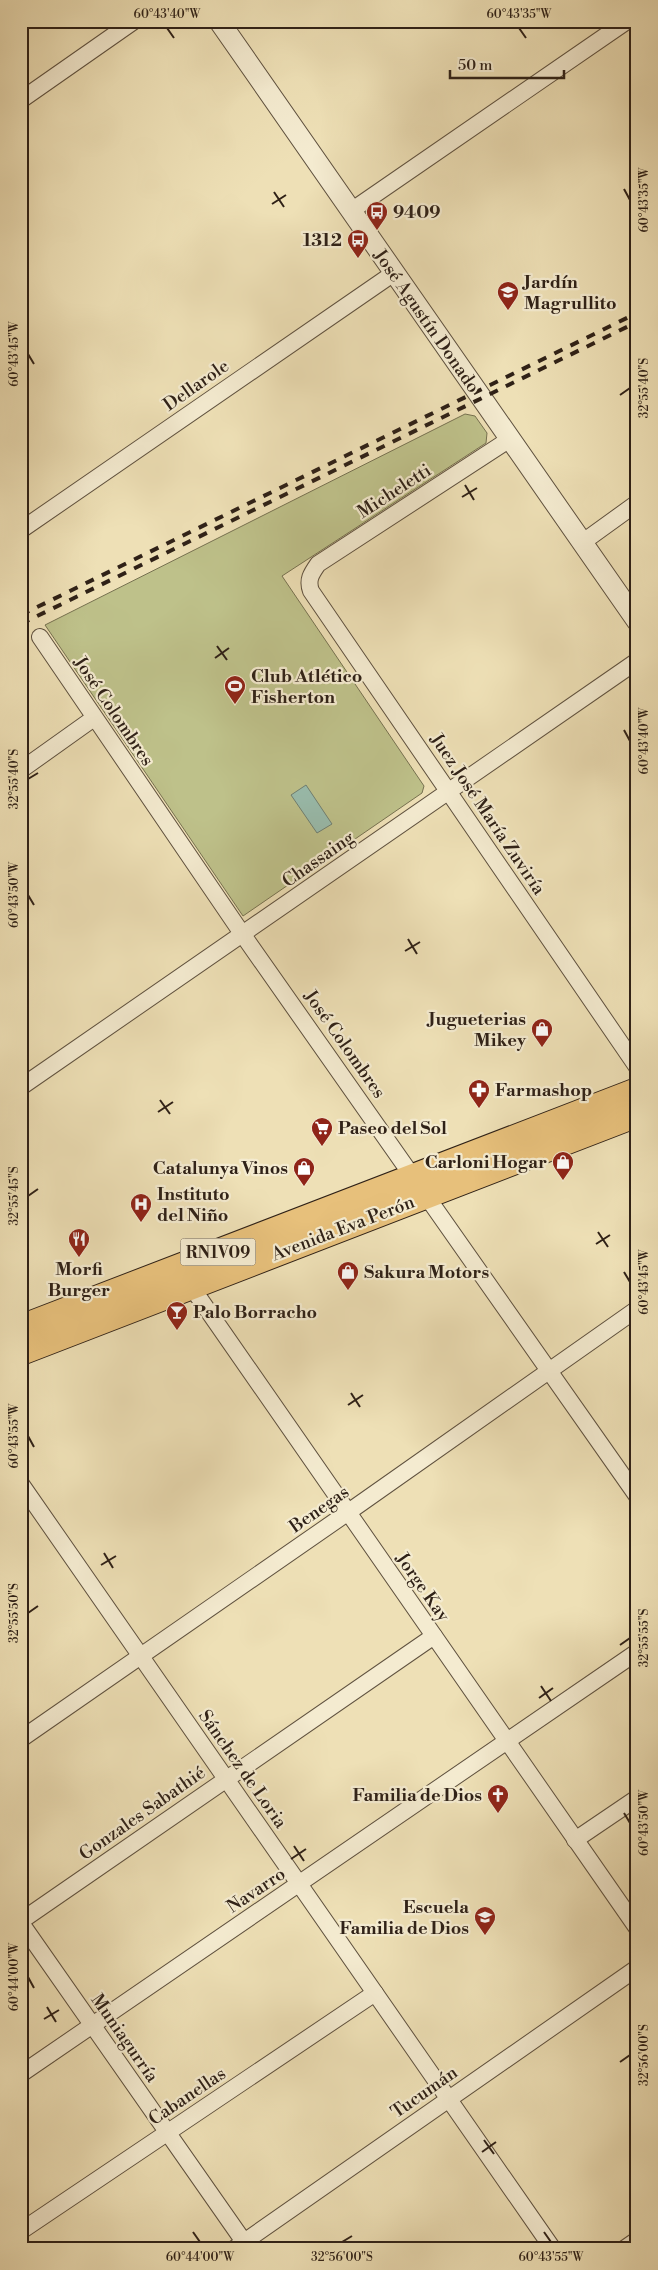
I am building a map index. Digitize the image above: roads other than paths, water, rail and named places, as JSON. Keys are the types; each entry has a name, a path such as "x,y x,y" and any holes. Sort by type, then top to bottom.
{"main road":[{"name":"Avenida Eva Perón","path":"21,1352 184,1277 420,1186 637,1091"},
{"name":"Avenida Eva Perón","path":"420,1186 637,1114"},
{"name":"Avenida Eva Perón","path":"21,1328 184,1277"}],"street":[{"path":"21,100 134,21"},
{"name":"José Agustín Donado","path":"219,21 637,621"},
{"path":"351,211 627,21"},
{"name":"Dellarole","path":"21,530 394,273"},
{"name":"Micheletti","path":"308,584 311,574 318,564 510,439"},
{"path":"583,542 637,503"},
{"name":"Juez José María Zuviría","path":"308,584 637,1067"},
{"name":"José Colombres","path":"40,637 244,935 637,1496"},
{"name":"Chassaing","path":"21,1086 244,935 637,661"},
{"path":"21,770 94,718"},
{"name":"Jorge Kay","path":"184,1277 637,1928"},
{"name":"Benegas","path":"21,1739 348,1513 637,1308"},
{"name":"Sánchez de Loria","path":"21,1484 553,2249"},
{"name":"Gonzales Sabathié","path":"21,1922 434,1636"},
{"name":"Navarro","path":"21,2074 637,1652"},
{"path":"575,1840 637,1798"},
{"name":"Muniagurría","path":"21,1922 243,2246"},
{"name":"Tucumán","path":"243,2246 448,2099 637,1968"},
{"name":"Cabanellas","path":"21,2231 375,1993"},
{"path":"624,2249 637,2240"}],"railway":[{"path":"21,615 637,313"},
{"path":"21,624 637,322"}],"place":[{"name":"9409","path":"377,231"},
{"name":"1312","path":"358,259"},
{"name":"Jardín Magrullito","path":"508,311"},
{"name":"Club Atlético Fisherton","path":"235,705"},
{"name":"Jugueterias Mikey","path":"542,1048"},
{"name":"Farmashop","path":"479,1109"},
{"name":"Paseo del Sol","path":"322,1147"},
{"name":"Carloni Hogar","path":"563,1181"},
{"name":"Catalunya Vinos","path":"304,1187"},
{"name":"Instituto del Niño","path":"141,1223"},
{"name":"Morfi Burger","path":"79,1258"},
{"name":"Sakura Motors","path":"348,1291"},
{"name":"Palo Borracho","path":"177,1331"},
{"name":"Familia de Dios","path":"498,1814"},
{"name":"Escuela Familia de Dios","path":"485,1936"}]}
